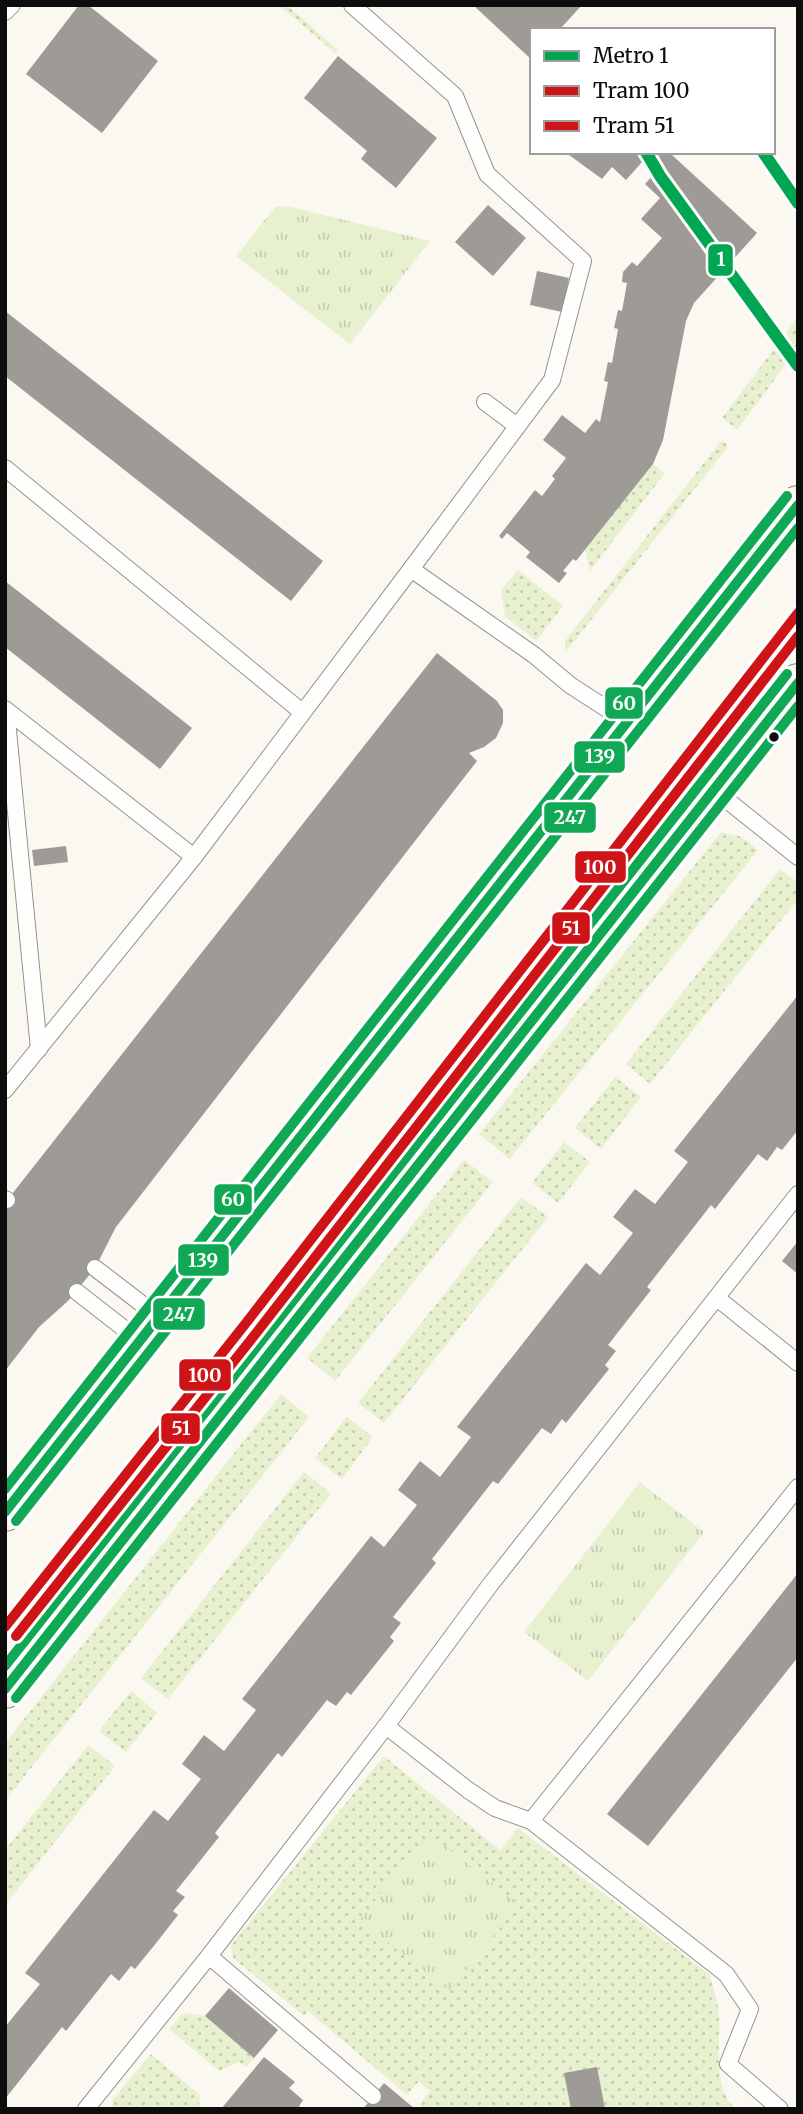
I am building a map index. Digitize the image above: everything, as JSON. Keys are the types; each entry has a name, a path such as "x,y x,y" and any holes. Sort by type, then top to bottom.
{"main road":[{"path":"5,1512 798,505"},
{"path":"5,1689 798,683"}],"lane":[{"path":"5,12 12,5"},
{"path":"5,1090 194,857 552,380 583,261 487,174 455,96 352,5"},
{"path":"485,402 517,426"},
{"path":"5,468 302,712"},
{"path":"411,569 534,655 570,685 627,722"},
{"path":"6,710 194,857"},
{"path":"6,710 39,1049"},
{"path":"713,789 798,857"},
{"path":"86,2109 209,1956 386,1726 498,1574 798,1194"},
{"path":"95,1268 149,1329"},
{"path":"77,1292 149,1329"},
{"path":"718,1298 798,1363"},
{"path":"531,1821 798,1487"},
{"path":"386,1726 495,1808 531,1821 726,1974 750,2009 728,2064 780,2109"},
{"path":"209,1956 373,2096"}],"green space":[{"path":"279,5 287,5 338,50 335,53"},
{"path":"276,206 291,207 430,241 350,344 236,256"},
{"path":"798,317 798,348 737,430 722,418"},
{"path":"721,441 726,443 727,448 565,653 565,641"},
{"path":"653,464 665,473 590,571 585,549"},
{"path":"518,570 563,606 536,641 505,616 501,590"},
{"path":"721,832 742,837 758,850 510,1159 479,1134"},
{"path":"780,869 798,883 798,899 650,1084 626,1064"},
{"path":"615,1077 641,1097 601,1149 575,1128"},
{"path":"564,1142 590,1162 558,1203 532,1183"},
{"path":"464,1160 493,1182 335,1381 307,1358"},
{"path":"521,1197 548,1217 384,1423 358,1403"},
{"path":"281,1394 309,1417 5,1801 5,1743"},
{"path":"347,1417 373,1437 342,1479 315,1458"},
{"path":"304,1472 331,1493 168,1699 141,1678"},
{"path":"640,1482 704,1532 588,1681 524,1632"},
{"path":"131,1691 157,1713 126,1752 99,1731"},
{"path":"88,1745 115,1766 5,1905 5,1850"},
{"path":"384,1756 500,1850 518,1828 710,1975 719,2014 720,2077 728,2100 736,2109 424,2109 419,2105 430,2091 419,2081 407,2095 308,2011 304,2016 233,1958 231,1945"},
{"path":"430,1834 519,1904 450,1991 359,1920"},
{"path":"183,2013 205,2016 254,2058 246,2067 239,2062 219,2071 169,2029"},
{"path":"151,2054 200,2095 199,2109 113,2109 112,2100"}],"building":[{"path":"79,5 88,5 158,61 102,133 26,74"},
{"path":"473,5 582,5 561,28 530,28 530,58"},
{"path":"338,56 437,138 396,188 361,159 367,151 304,98"},
{"path":"568,154 673,154 757,233 694,303 686,321 663,440 653,464 576,561 573,559 563,571 567,573 559,583 526,557 530,552 507,533 502,539 499,536 535,490 542,496 555,479 552,476 566,458 543,440 562,415 585,433 596,419 600,422 608,382 604,381 608,362 612,363 618,329 614,328 618,310 622,311 627,283 622,282 623,272 632,262 637,266 662,238 641,219 660,198 645,184 655,173 643,161 626,180 612,167 602,179"},
{"path":"488,205 526,238 493,276 455,242"},
{"path":"537,271 569,278 562,312 530,305"},
{"path":"5,311 323,561 291,601 5,376"},
{"path":"5,581 192,728 160,769 5,647"},
{"path":"437,653 497,701 503,710 503,723 496,738 469,753 477,761 116,1227 95,1268 68,1301 39,1327 5,1371 5,1203"},
{"path":"66,846 68,862 34,866 32,850"},
{"path":"798,995 798,1130 782,1150 777,1147 767,1161 758,1154 715,1209 711,1205 647,1287 651,1290 608,1345 616,1351 605,1365 609,1369 566,1423 562,1419 551,1434 542,1428 498,1484 493,1481 432,1559 436,1563 393,1617 401,1623 390,1637 394,1641 351,1695 347,1692 336,1706 327,1700 282,1757 278,1753 215,1833 219,1837 176,1891 185,1897 173,1911 178,1915 157,1942 135,1969 131,1966 119,1981 111,1974 66,2031 62,2027 5,2099 5,2027 40,1984 25,1973 154,1810 168,1821 201,1779 182,1764 204,1735 224,1751 256,1710 242,1699 371,1536 384,1547 417,1505 398,1490 420,1461 440,1477 471,1437 457,1427 586,1263 600,1275 633,1233 613,1217 635,1189 655,1204 688,1162 674,1151"},
{"path":"798,1241 798,1274 782,1261"},
{"path":"798,1573 798,1657 648,1846 607,1814"},
{"path":"229,1988 278,2030 254,2058 205,2016"},
{"path":"264,2057 295,2082 289,2088 303,2100 299,2106 302,2109 221,2109"},
{"path":"597,2067 605,2109 571,2109 564,2073"},
{"path":"384,2083 415,2109 363,2109"}],"metro line":[{"name":"1","path":"647,154 660,176 798,366"},
{"name":"1","path":"764,154 798,203"}],"tram line":[{"name":"100","path":"5,1627 246,1323 798,613"},
{"name":"51","path":"16,1636 257,1332 798,636"}],"transit line":[{"name":"60","path":"5,1489 787,496"},
{"name":"139","path":"5,1512 798,505"},
{"name":"247","path":"16,1521 798,528"},
{"name":"60","path":"5,1666 787,674"},
{"name":"139","path":"5,1689 798,683"},
{"name":"247","path":"16,1698 798,706"}]}
